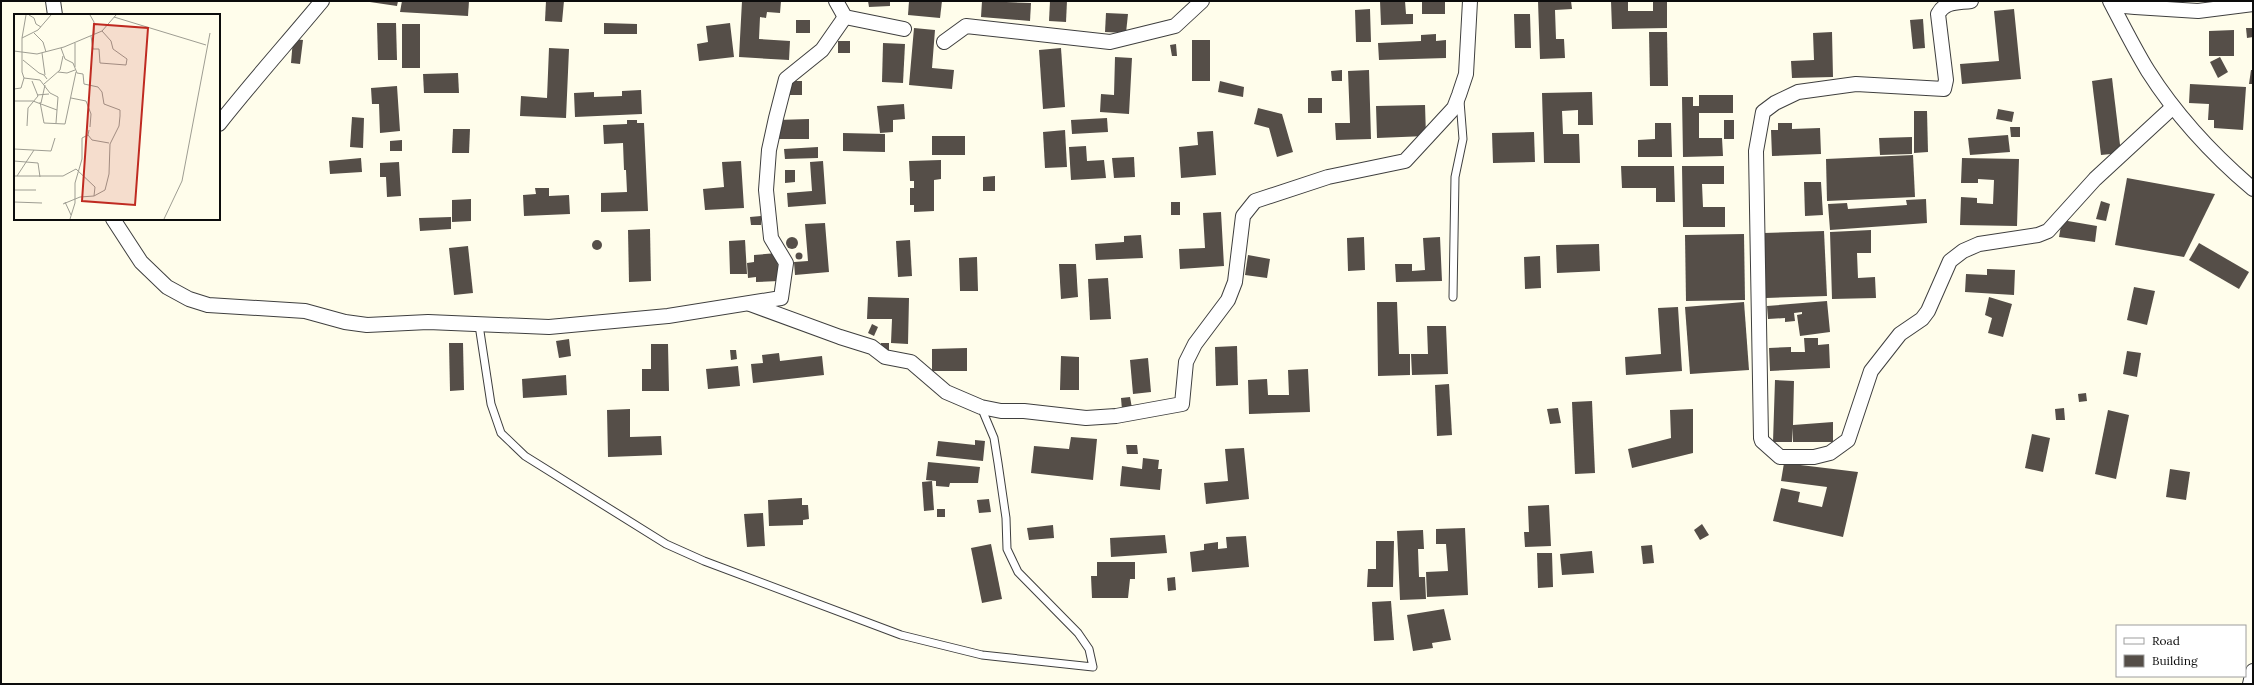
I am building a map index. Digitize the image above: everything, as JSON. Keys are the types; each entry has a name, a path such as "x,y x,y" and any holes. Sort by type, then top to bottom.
{"street":[{"path":"53,1 55,14"},
{"path":"220,123 256,76 302,27 322,1"},
{"path":"836,1 846,17 904,29"},
{"path":"944,42 966,26 1110,42 1175,26 1202,1"},
{"path":"748,303 840,337 872,347 885,357 911,362 946,392 981,407 1001,411 1024,411 1086,418 1116,416 1182,404 1186,362 1195,344 1228,300 1235,282 1243,216 1255,201 1328,177 1405,161 1454,108 1466,74 1470,1"},
{"path":"1971,1 1947,4 1942,7 1938,14 1946,80 1944,89 1856,84 1833,86 1798,92 1774,103 1763,112 1756,152 1761,438 1762,441 1780,457 1814,457 1830,453 1848,440 1871,372 1900,334 1922,319 1928,310 1950,261 1963,251 1979,244 2038,235 2048,231 2095,179 2173,107"},
{"path":"2110,1 2148,70 2173,107 2209,148 2253,189"},
{"path":"2115,1 2129,6 2198,11 2253,4"},
{"path":"114,220 141,262 167,287 189,299 208,305 305,311 345,322 367,326 428,322 549,327 668,316 781,298 786,263 771,238 766,190 769,150 786,78 822,50 846,17"},
{"path":"2250,684 2253,670"}],"lane":[{"path":"1453,297 1455,177 1463,139 1459,95"},
{"path":"479,325 492,404 501,433 525,456 666,544 704,561 900,635 982,655 1093,667 1089,649 1078,633 1018,572 1007,548 1006,518 994,438 981,407"}],"building":[{"path":"363,1 398,1 397,6"},
{"path":"402,1 469,1 468,16 400,12"},
{"path":"546,1 564,1 562,22 545,21"},
{"path":"742,1 781,1 780,13 767,12 766,18 760,17 759,39 790,41 789,60 739,57"},
{"path":"868,1 890,1 890,6 869,7"},
{"path":"909,1 942,1 940,18 908,15"},
{"path":"982,1 1031,3 1030,21 981,17"},
{"path":"1050,1 1067,1 1066,22 1049,21"},
{"path":"1380,1 1405,1 1406,14 1413,14 1413,24 1381,25"},
{"path":"1422,1 1445,1 1445,14 1422,14"},
{"path":"1538,1 1571,1 1572,9 1555,10 1556,39 1564,39 1565,58 1540,59"},
{"path":"1611,1 1628,1 1628,11 1653,11 1653,1 1667,1 1667,28 1612,29"},
{"path":"1370,9 1371,42 1356,42 1355,10"},
{"path":"2014,9 2021,79 1962,84 1960,64 1999,61 1994,11"},
{"path":"1106,13 1128,14 1126,33 1105,32"},
{"path":"1514,14 1530,14 1531,48 1515,48"},
{"path":"1923,19 1925,48 1913,49 1910,20"},
{"path":"796,20 810,20 810,33 796,33"},
{"path":"377,23 396,23 397,60 378,60"},
{"path":"604,23 637,24 637,34 604,34"},
{"path":"730,23 734,57 699,61 697,44 708,42 706,26"},
{"path":"402,24 420,24 420,68 402,68"},
{"path":"914,28 935,30 932,68 954,70 952,89 909,85"},
{"path":"2246,28 2253,28 2253,37 2247,38"},
{"path":"2234,30 2234,56 2209,56 2209,31"},
{"path":"1649,32 1667,32 1668,86 1650,86"},
{"path":"1832,32 1833,77 1792,78 1791,61 1814,60 1813,33"},
{"path":"1436,34 1436,41 1446,40 1446,58 1379,60 1378,43 1421,41 1421,35"},
{"path":"293,39 303,40 300,64 291,63"},
{"path":"1192,40 1210,40 1210,81 1192,81"},
{"path":"838,41 850,41 850,53 838,53"},
{"path":"883,43 905,44 903,83 882,82"},
{"path":"1176,44 1177,56 1172,56 1170,45"},
{"path":"549,48 569,49 566,118 520,116 521,96 547,98"},
{"path":"1061,48 1065,107 1043,109 1039,50"},
{"path":"1115,57 1132,58 1129,114 1100,112 1101,94 1114,95"},
{"path":"2220,57 2228,72 2218,78 2210,62"},
{"path":"1342,70 1342,81 1332,81 1331,71"},
{"path":"1369,70 1371,139 1336,140 1335,123 1350,123 1348,71"},
{"path":"2251,70 2253,70 2253,84 2249,84"},
{"path":"458,73 459,93 424,93 423,74"},
{"path":"2112,78 2121,153 2101,155 2092,81"},
{"path":"789,81 802,81 802,95 790,95"},
{"path":"1220,81 1244,87 1243,97 1218,92"},
{"path":"2190,84 2246,87 2243,130 2214,128 2214,120 2208,120 2209,104 2189,103"},
{"path":"397,86 400,131 380,133 379,104 372,104 371,88"},
{"path":"641,90 642,114 575,117 574,93 594,92 594,97 622,96 622,91"},
{"path":"1592,92 1593,125 1578,125 1578,110 1562,111 1563,134 1579,134 1580,163 1544,163 1542,93"},
{"path":"1699,95 1733,95 1733,113 1699,113 1699,138 1722,138 1723,156 1683,157 1682,97 1693,97 1693,106 1699,106"},
{"path":"1308,98 1322,98 1322,113 1308,113"},
{"path":"904,104 905,119 893,120 893,132 880,133 877,106"},
{"path":"1425,105 1426,136 1377,138 1376,106"},
{"path":"1258,108 1282,114 1293,152 1277,157 1269,128 1254,124"},
{"path":"1998,109 2014,112 2012,122 1996,119"},
{"path":"1914,111 1927,111 1928,152 1914,153"},
{"path":"352,117 364,118 363,148 350,147"},
{"path":"1107,118 1108,132 1072,134 1071,120"},
{"path":"809,119 809,139 777,139 777,120"},
{"path":"627,120 637,120 637,123 644,123 648,211 601,212 601,193 627,192 626,170 624,170 623,143 604,144 603,125 627,124"},
{"path":"1724,120 1734,120 1734,139 1724,139"},
{"path":"1655,123 1671,123 1672,157 1638,157 1638,140 1655,139"},
{"path":"1778,123 1792,123 1792,129 1820,128 1821,154 1772,156 1771,130 1778,130"},
{"path":"2010,127 2020,127 2020,137 2011,137"},
{"path":"453,129 470,129 469,153 452,153"},
{"path":"1065,130 1067,167 1045,168 1043,132"},
{"path":"1213,131 1216,175 1181,178 1179,147 1198,145 1197,132"},
{"path":"1534,132 1535,162 1493,163 1492,133"},
{"path":"843,133 885,134 885,152 843,151"},
{"path":"2008,135 2010,152 1970,155 1968,138"},
{"path":"932,136 965,136 965,155 932,155"},
{"path":"1912,137 1912,154 1880,155 1879,138"},
{"path":"402,140 402,151 390,151 390,141"},
{"path":"1086,146 1087,161 1104,160 1106,178 1071,180 1069,147"},
{"path":"818,147 818,158 785,159 784,149"},
{"path":"1913,155 1915,197 1827,201 1826,159"},
{"path":"1134,157 1135,177 1114,178 1112,158"},
{"path":"361,158 362,172 330,174 329,161"},
{"path":"1962,158 2019,159 2017,226 1960,225 1961,197 1977,198 1977,203 1993,204 1994,180 1978,179 1978,183 1961,183"},
{"path":"941,160 941,179 934,180 934,211 914,212 914,205 910,205 910,188 914,188 914,181 910,181 909,161"},
{"path":"741,161 744,208 705,210 703,189 724,187 722,162"},
{"path":"823,161 826,204 788,207 787,193 812,191 810,162"},
{"path":"399,162 401,196 387,197 386,177 380,177 380,163"},
{"path":"1621,166 1674,166 1675,202 1656,202 1656,188 1622,188"},
{"path":"1682,166 1724,166 1724,184 1702,184 1703,207 1725,207 1725,227 1683,227"},
{"path":"785,170 795,170 795,182 785,183"},
{"path":"995,176 995,191 983,191 983,177"},
{"path":"2127,178 2215,194 2184,257 2115,245"},
{"path":"1804,182 1821,182 1823,215 1805,216"},
{"path":"535,188 549,188 549,196 569,195 570,214 524,216 523,195 536,194"},
{"path":"471,199 471,221 452,222 452,200"},
{"path":"1926,199 1927,223 1830,230 1828,204 1847,203 1848,209 1907,205 1906,200"},
{"path":"2101,201 2110,204 2106,221 2096,219"},
{"path":"1171,202 1180,202 1180,215 1171,215"},
{"path":"1221,212 1224,266 1180,269 1179,249 1205,248 1203,213"},
{"path":"761,216 761,225 751,225 750,217"},
{"path":"451,217 451,229 420,231 419,218"},
{"path":"2062,220 2097,226 2095,242 2059,237"},
{"path":"825,223 829,272 795,275 794,262 808,261 805,224"},
{"path":"650,229 651,281 629,282 628,230"},
{"path":"1871,230 1871,253 1857,253 1858,278 1875,277 1876,298 1832,299 1830,232"},
{"path":"1824,231 1827,296 1766,298 1764,233"},
{"path":"1744,234 1745,300 1686,301 1685,235"},
{"path":"1141,235 1143,258 1096,260 1095,244 1124,242 1124,236"},
{"path":"792,237 796,239 798,243 796,247 792,249 788,247 786,243 788,239"},
{"path":"1364,237 1365,270 1348,271 1347,238"},
{"path":"1440,237 1442,281 1396,282 1395,264 1412,264 1412,271 1425,270 1423,238"},
{"path":"597,240 602,245 597,250 592,245"},
{"path":"745,240 747,274 730,274 729,241"},
{"path":"910,240 912,276 898,277 896,241"},
{"path":"2199,243 2249,272 2239,289 2189,260"},
{"path":"1599,244 1600,271 1557,273 1556,245"},
{"path":"468,246 473,293 454,295 449,248"},
{"path":"799,252 803,256 799,260 795,256"},
{"path":"777,253 779,281 756,282 756,277 748,278 747,263 754,262 754,255"},
{"path":"1248,255 1270,259 1267,278 1245,275"},
{"path":"1540,256 1541,288 1525,289 1524,257"},
{"path":"977,257 978,291 960,291 959,258"},
{"path":"1059,264 1076,264 1078,297 1061,299"},
{"path":"1987,269 2015,270 2014,295 1965,292 1966,274 1987,275"},
{"path":"1108,278 1111,319 1090,320 1088,279"},
{"path":"2134,287 2155,291 2147,325 2127,320"},
{"path":"868,297 909,298 908,344 891,343 892,319 867,319"},
{"path":"1989,297 2012,304 2003,337 1988,333 1992,318 1985,315"},
{"path":"1827,301 1830,332 1800,336 1797,315 1802,314 1802,312 1794,313 1795,321 1785,322 1785,318 1768,319 1767,306"},
{"path":"1377,302 1397,302 1399,354 1410,354 1410,375 1378,376"},
{"path":"1744,302 1749,370 1690,374 1685,307"},
{"path":"1678,307 1682,371 1626,375 1625,357 1661,354 1658,308"},
{"path":"872,324 878,327 874,336 868,333"},
{"path":"1427,326 1446,326 1448,374 1412,375 1411,354 1428,354"},
{"path":"1804,338 1818,338 1818,345 1829,344 1830,368 1770,371 1769,348 1791,347 1791,352 1805,352"},
{"path":"569,339 571,356 559,358 556,341"},
{"path":"449,343 463,343 464,390 450,391"},
{"path":"881,343 889,343 889,352 881,352"},
{"path":"651,344 668,344 669,391 642,391 642,369 651,369"},
{"path":"1237,346 1238,385 1216,386 1215,347"},
{"path":"967,348 967,371 932,371 932,349"},
{"path":"730,350 736,350 737,359 731,360"},
{"path":"2127,351 2141,353 2137,377 2123,374"},
{"path":"779,353 780,361 822,356 824,375 753,383 751,364 763,363 762,355"},
{"path":"1061,356 1079,357 1079,390 1060,390"},
{"path":"1148,358 1151,392 1133,394 1130,360"},
{"path":"738,366 740,386 708,389 706,369"},
{"path":"1308,369 1310,412 1249,414 1248,380 1267,379 1268,395 1289,395 1288,370"},
{"path":"566,375 567,395 523,398 522,379"},
{"path":"1775,380 1794,381 1793,425 1833,422 1833,442 1793,442 1793,428 1792,442 1773,442"},
{"path":"1449,384 1452,435 1437,436 1435,385"},
{"path":"2086,393 2087,401 2079,402 2078,394"},
{"path":"1130,397 1132,408 1122,410 1121,398"},
{"path":"1592,401 1595,473 1575,474 1572,402"},
{"path":"1558,408 1561,423 1550,424 1547,409"},
{"path":"2064,408 2065,420 2056,420 2055,409"},
{"path":"630,409 630,437 661,436 662,455 608,457 607,410"},
{"path":"1693,409 1693,453 1632,468 1628,449 1671,438 1670,410"},
{"path":"2108,410 2129,415 2116,479 2095,474"},
{"path":"2032,434 2050,438 2043,472 2025,468"},
{"path":"1071,437 1097,439 1093,480 1031,473 1034,446 1069,449"},
{"path":"975,440 985,441 983,461 936,456 938,441 975,445"},
{"path":"1126,445 1137,445 1138,454 1127,454"},
{"path":"1244,448 1249,499 1206,504 1204,483 1228,481 1225,449"},
{"path":"1143,458 1159,460 1158,469 1162,469 1160,490 1120,486 1122,466 1142,469"},
{"path":"928,462 980,467 978,483 950,483 949,487 936,486 936,481 926,480"},
{"path":"1784,463 1858,472 1843,537 1773,521 1781,488 1800,492 1798,502 1822,507 1827,487 1781,481"},
{"path":"2170,469 2190,472 2186,500 2166,497"},
{"path":"932,481 934,510 924,511 922,482"},
{"path":"802,498 802,505 808,505 809,519 803,520 803,525 769,526 768,500"},
{"path":"989,499 991,512 979,513 977,500"},
{"path":"1549,505 1551,546 1525,547 1524,532 1529,532 1528,506"},
{"path":"937,509 945,509 945,517 937,517"},
{"path":"763,513 765,546 747,547 744,514"},
{"path":"1702,524 1709,535 1700,540 1694,530"},
{"path":"1053,525 1054,538 1029,540 1027,528"},
{"path":"1465,528 1468,595 1427,597 1426,572 1448,571 1446,544 1436,544 1436,529"},
{"path":"1423,530 1424,549 1418,549 1419,577 1425,577 1426,599 1400,600 1397,531"},
{"path":"1165,535 1167,553 1111,557 1110,538"},
{"path":"1246,536 1249,567 1192,572 1190,552 1204,550 1204,544 1218,542 1218,549 1227,548 1226,537"},
{"path":"1376,541 1394,541 1393,587 1367,587 1368,569 1376,569"},
{"path":"991,544 1002,599 982,603 971,548"},
{"path":"1652,545 1654,563 1643,564 1641,546"},
{"path":"1592,551 1594,573 1562,575 1560,554"},
{"path":"1537,553 1552,553 1553,587 1538,588"},
{"path":"1097,562 1135,562 1135,579 1130,579 1128,598 1092,598 1091,576 1097,576"},
{"path":"1175,577 1176,590 1168,591 1167,578"},
{"path":"1391,601 1394,640 1374,641 1372,602"},
{"path":"1444,609 1451,640 1432,643 1433,648 1413,651 1407,615"}]}
